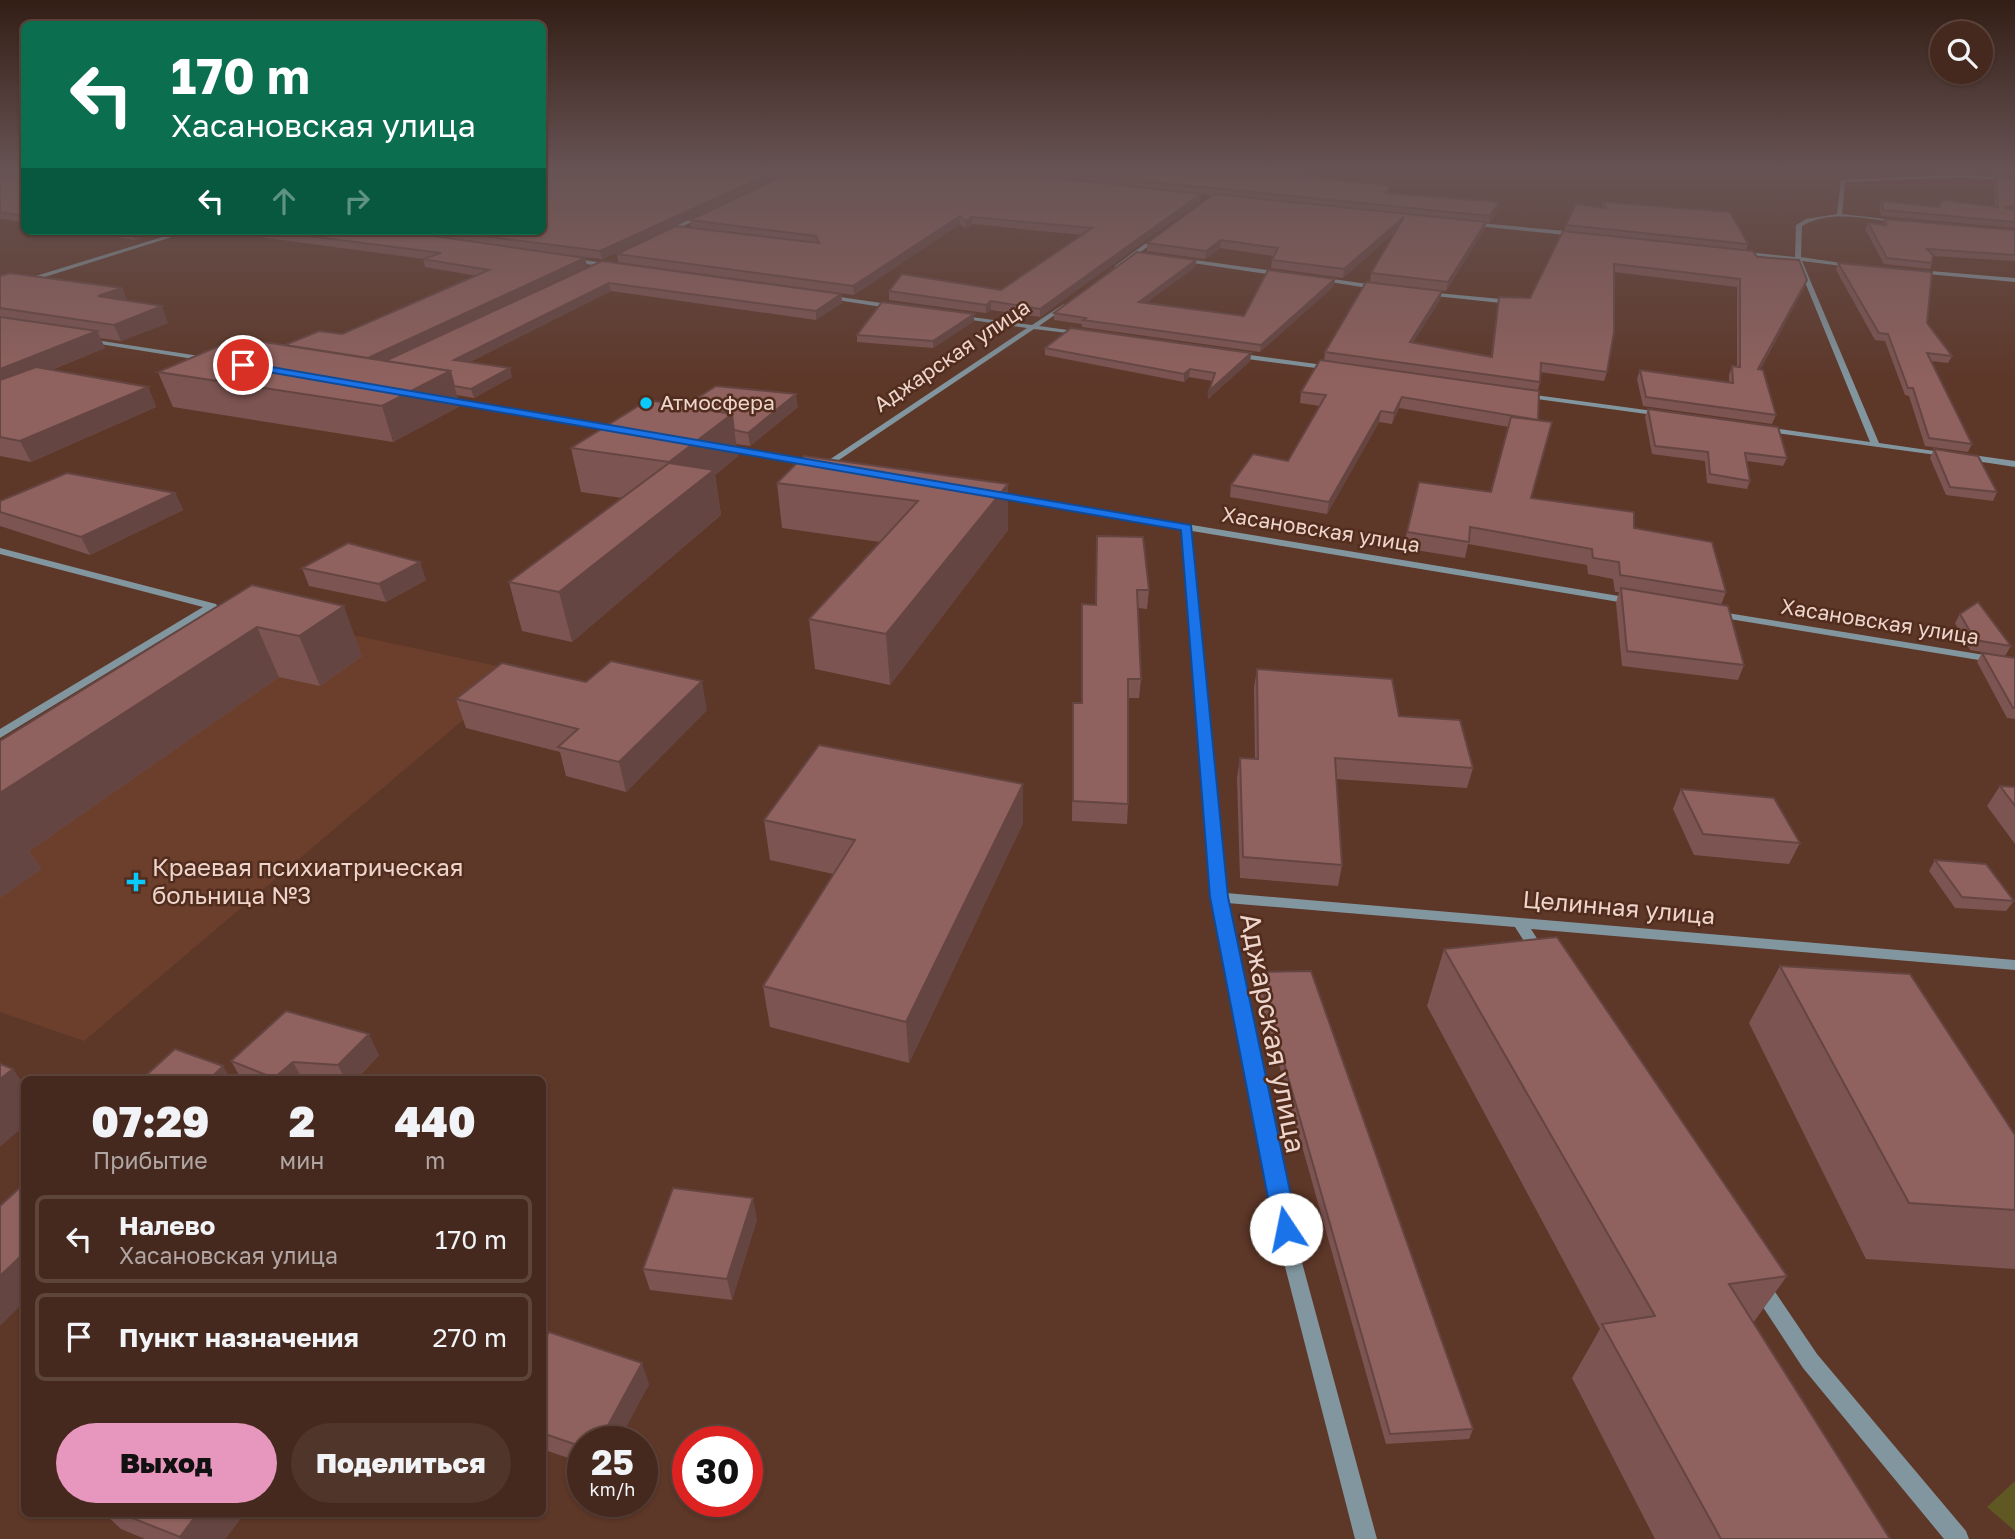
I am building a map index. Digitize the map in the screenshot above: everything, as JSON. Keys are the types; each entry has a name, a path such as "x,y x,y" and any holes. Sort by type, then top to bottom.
{"street":[{"path":"0,289 150,243"},
{"path":"1113,270 1150,243"},
{"path":"1798,243 1798,259 1876,445"},
{"path":"1732,251 1865,266"},
{"path":"1135,254 1149,256"},
{"path":"558,258 625,268"},
{"path":"585,270 609,258"},
{"path":"1176,259 1284,274"},
{"path":"1905,271 2015,280"},
{"path":"1311,278 1391,289"},
{"path":"1418,293 1511,302"},
{"path":"817,295 899,307"},
{"name":"Аджарская улица","path":"824,466 1069,303"},
{"path":"954,315 1091,335"},
{"path":"81,340 216,361"},
{"path":"1229,354 1339,369"},
{"path":"1518,394 1670,416"},
{"path":"432,396 635,432"},
{"path":"1752,427 2015,464"},
{"path":"716,447 838,468"},
{"name":"Хасановская улица","path":"982,493 1643,603"},
{"name":"Аджарская улица","path":"1187,527 1219,897 1291,1255 1366,1539"},
{"path":"0,551 212,606 0,734"},
{"name":"Хасановская улица","path":"1698,612 2015,663"},
{"name":"Целинная улица","path":"1219,897 2015,965"},
{"path":"1520,923 1550,969"},
{"path":"1748,1269 1810,1362 1958,1539"}],"shaded area":[{"name":"Краевая психиатрическая больница №3","path":"232,609 521,671 84,1041 0,1012 0,752"},
{"path":"2015,1481 2015,1531 1987,1507"}],"building":[{"path":"361,243 481,243 585,258 368,358 285,345 319,331 342,334 489,270 423,259 441,253"},
{"path":"536,243 618,243 600,251"},
{"path":"641,243 919,243 853,286 617,254"},
{"path":"1070,243 1133,243 1040,309 991,301 986,305 889,291 902,274 1001,290"},
{"path":"1147,243 1217,243 1206,251"},
{"path":"1241,243 1374,243 1344,269 1272,260 1278,248"},
{"path":"1389,243 1473,243 1448,282 1371,273"},
{"path":"1557,243 1675,243 1753,251 1757,257 1799,260 1807,280 1758,369 1763,370 1776,415 1646,397 1640,370 1733,383 1732,366 1740,367 1740,279 1614,264 1614,332 1607,372 1541,363 1540,382 1325,352 1366,282 1442,291 1410,342 1492,357 1499,297 1530,298"},
{"path":"1879,243 2015,243 2015,255 1927,249 1933,255 1932,263 1887,258"},
{"path":"1137,252 1196,260 1139,302 1244,316 1268,270 1335,279 1261,345 1083,320 1086,318 1054,313"},
{"path":"602,261 841,294 816,311 609,283 454,360 510,368 471,389 454,386 450,371 385,361"},
{"path":"1838,263 1932,272 1927,323 1952,356 1927,353 1972,444 1929,438 1913,388 1908,388 1888,334 1879,333"},
{"path":"10,273 122,288 98,296 162,306 114,325 0,308 0,276"},
{"path":"882,302 974,314 933,341 857,335"},
{"path":"0,317 97,331 0,369"},
{"path":"1071,328 1251,353 1209,391 1215,373 1190,369 1184,374 1045,348"},
{"path":"238,338 450,371 382,406 158,372"},
{"path":"1320,360 1539,391 1538,420 1402,397 1394,413 1381,411 1329,502 1231,485 1253,454 1288,461 1326,395 1301,392"},
{"path":"36,367 148,387 20,441 0,437 0,380"},
{"path":"716,386 796,394 748,433 734,430 732,414 685,406"},
{"path":"648,400 732,414 669,462 571,448"},
{"path":"1648,409 1778,427 1787,458 1745,453 1750,481 1710,474 1708,452 1655,446"},
{"path":"1511,417 1552,422 1531,498 1634,512 1634,528 1712,542 1726,592 1620,575 1619,562 1593,558 1592,549 1470,527 1469,542 1407,532 1419,482 1491,492"},
{"path":"1934,449 1978,456 1997,492 1950,487"},
{"path":"804,456 1008,484 886,634 809,619 918,501 777,483"},
{"path":"669,463 714,470 559,592 509,582"},
{"path":"67,473 175,493 81,537 0,512 0,501"},
{"path":"1097,536 1143,537 1149,590 1137,590 1141,679 1128,679 1128,804 1073,801 1073,703 1082,703 1082,604 1096,605"},
{"path":"348,543 420,562 379,584 302,568"},
{"path":"252,585 344,606 299,636 257,627 0,793 0,741"},
{"path":"1621,588 1728,606 1744,665 1627,651"},
{"path":"1978,602 2011,646 1975,640 1960,614"},
{"path":"1982,653 2015,658 2015,708 2013,708"},
{"path":"611,661 702,681 619,762 558,747 578,729 456,699 502,663 586,682"},
{"path":"1257,669 1392,679 1399,716 1460,720 1473,768 1335,758 1342,865 1243,857 1240,758 1258,759"},
{"path":"819,745 1023,784 906,1022 763,986 855,840 764,820"},
{"path":"2000,786 2015,787 2015,806"},
{"path":"1681,789 1774,798 1800,843 1703,834"},
{"path":"1935,860 1986,864 2014,901 1962,897"},
{"path":"1557,937 1787,1276 1729,1284 1890,1539 1721,1539 1602,1324 1655,1316 1444,949"},
{"path":"1780,966 1910,974 2015,1135 2015,1210 1909,1203"},
{"path":"1311,971 1473,1429 1390,1434 1258,972"},
{"path":"286,1011 369,1034 338,1065 293,1062 276,1076 269,1076 231,1061"},
{"path":"175,1049 223,1066 213,1076 145,1076"},
{"path":"0,1064 13,1069 0,1079"},
{"path":"21,1187 21,1256 0,1276 0,1206"},
{"path":"673,1188 753,1198 727,1279 643,1269"},
{"path":"549,1332 642,1363 608,1426 567,1426 567,1442 546,1434 546,1336"},
{"path":"130,1517 195,1517 180,1537"}],"place":[{"name":"Атмосфера","path":"646,403"},
{"name":"Краевая психиатрическая больница №3","path":"136,882"}],"route":[{"path":"243,365 1187,527 1219,897 1286,1229"}]}
